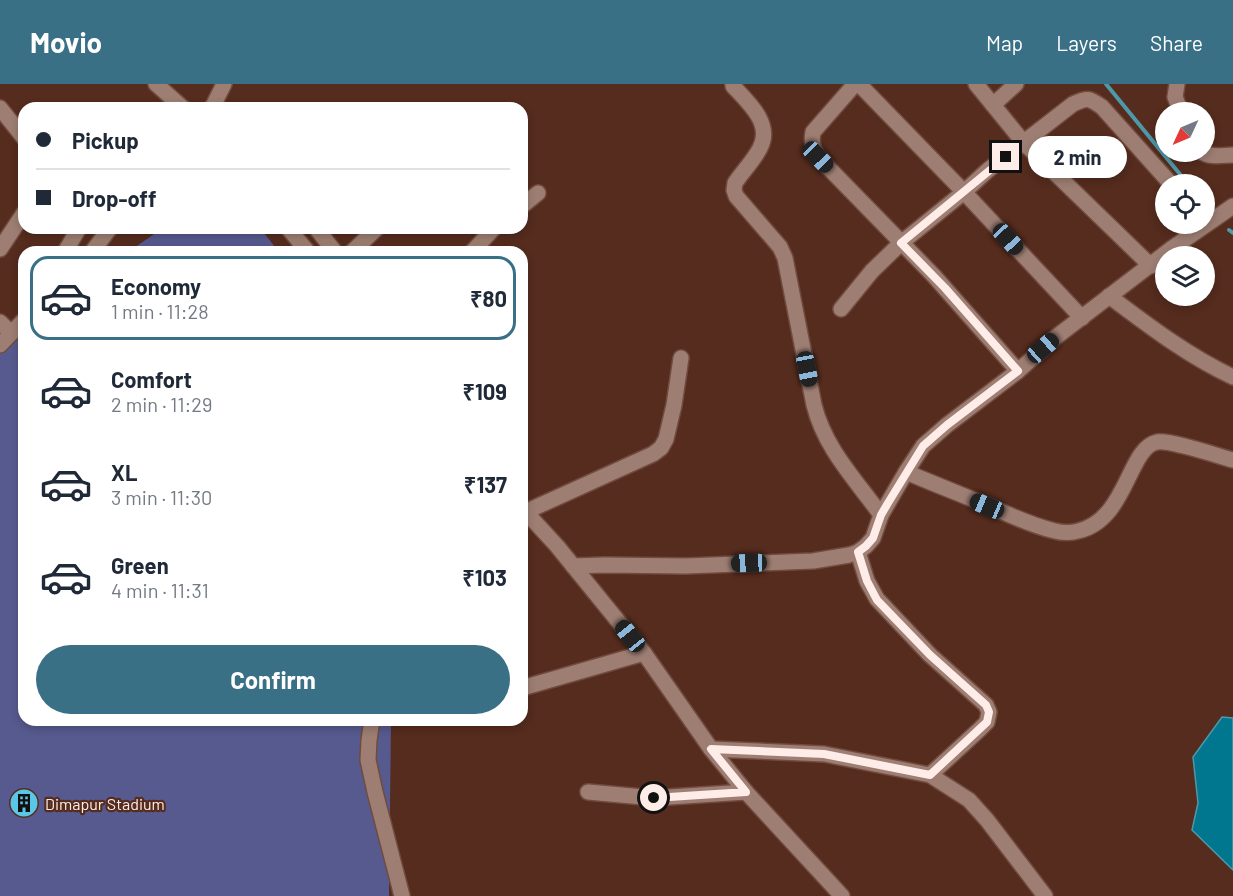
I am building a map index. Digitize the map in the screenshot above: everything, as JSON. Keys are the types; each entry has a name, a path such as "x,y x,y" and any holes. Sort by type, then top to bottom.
{"street":[{"path":"156,84 176,102"},
{"path":"215,102 224,84"},
{"path":"733,84 733,87 760,118 764,136 761,146 735,183 734,190 740,202 780,247 785,258 814,405 821,428 850,475 881,515"},
{"path":"1018,371 934,276 818,157 811,140 813,132 857,84 964,192 1082,318"},
{"path":"976,84 1024,144 1151,266"},
{"path":"993,105 1016,84"},
{"path":"1177,84 1175,97 1177,102"},
{"path":"841,309 872,271 901,243 988,170 1073,104 1084,99 1091,99 1102,107 1162,174"},
{"path":"0,108 18,130"},
{"path":"1215,156 1233,155"},
{"path":"528,201 538,193"},
{"path":"1215,217 1233,206"},
{"path":"0,249 18,222"},
{"path":"293,234 303,246"},
{"path":"321,234 330,246"},
{"path":"358,246 371,234"},
{"path":"478,246 488,234"},
{"path":"573,566 686,566 813,561 858,552 873,538 881,515 923,446 1018,371 1056,337 1191,234"},
{"path":"1109,296 1161,334 1233,377"},
{"path":"0,345 6,328"},
{"path":"528,508 643,459 661,447 666,439 671,417 681,358"},
{"path":"906,472 1027,523 1058,532 1078,532 1096,524 1107,514 1118,500 1140,455 1148,445 1159,442 1233,460"},
{"path":"528,515 557,546 644,653 711,749 746,792 842,896"},
{"path":"858,552 867,581 877,600 930,655 986,705 989,712 987,722 930,775"},
{"path":"528,686 644,653"},
{"path":"374,726 369,740 368,760 402,896"},
{"path":"711,749 824,754 930,775 969,800 1045,896"},
{"path":"588,792 654,798 746,792"}],"shaded area":[{"path":"154,234 265,234 274,246 137,246"},
{"path":"18,328 18,726 391,726 389,896 0,896 0,341"},
{"path":"1222,717 1233,718 1233,870 1192,830 1198,803 1193,757"}],"waterway":[{"path":"1106,84 1180,174"},
{"path":"1229,230 1233,233"}],"place":[{"name":"Dimapur Stadium","path":"24,803"}],"route":[{"path":"654,798 746,792 711,749 824,754 930,775 987,722 989,712 986,705 930,655 877,600 867,581 858,552 873,538 881,515 923,446 1018,371 945,288 901,243 1006,157"}]}
